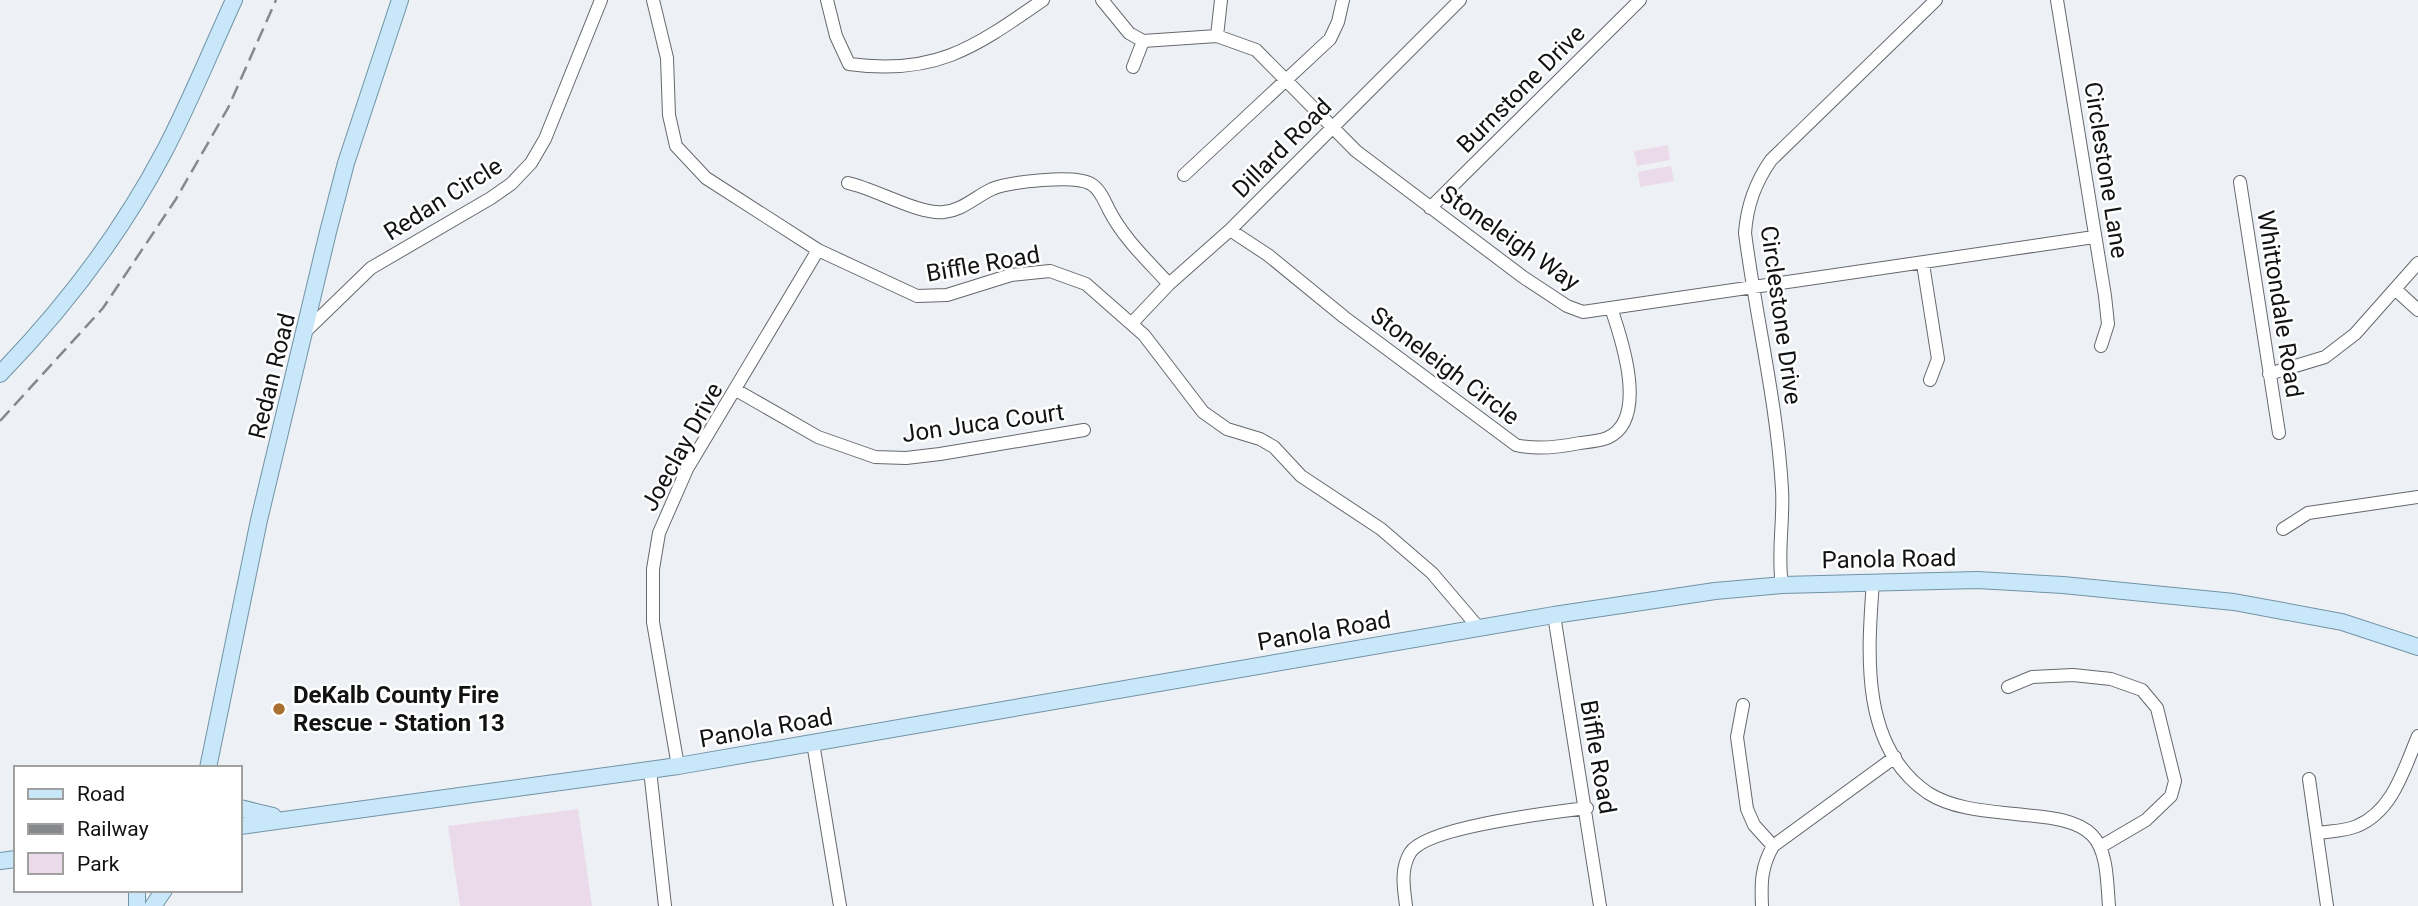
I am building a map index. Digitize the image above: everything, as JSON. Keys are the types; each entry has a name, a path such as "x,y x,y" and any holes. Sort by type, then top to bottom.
{"main road":[{"path":"0,374 76,285 128,213 165,149 234,0"},
{"name":"Redan Road","path":"208,766 259,520 346,163 400,0"},
{"name":"Panola Road","path":"242,826 678,766 1554,615 1715,591 1782,585 1977,580 2234,602 2342,622 2418,647"},
{"path":"215,734 221,766"},
{"path":"242,809 257,814 300,817"}],"street":[{"name":"Redan Circle","path":"306,331 371,268 491,198 511,184 531,163 545,139 601,0"},
{"name":"Biffle Road","path":"653,0 667,58 668,114 676,146 706,177 818,250 837,256 917,296 947,295 1012,275 1050,271 1065,274 1086,284 1132,323 1156,349 1203,412 1227,429 1260,439 1274,447 1301,475 1381,529 1432,573 1478,628"},
{"path":"827,0 836,36 849,64 880,69 937,61 974,47 1043,0"},
{"path":"1102,0 1129,33 1143,41 1133,67"},
{"path":"1217,36 1222,0"},
{"path":"1184,175 1330,39 1338,22 1343,0"},
{"name":"Dillard Road","path":"1132,323 1169,284 1230,230 1460,0"},
{"name":"Burnstone Drive","path":"1430,208 1640,0"},
{"name":"Circlestone Drive","path":"1782,585 1779,566 1782,490 1771,388 1752,288 1745,233 1756,181 1771,160 1936,0"},
{"name":"Circlestone Lane","path":"2057,0 2108,324 2101,346"},
{"name":"Stoneleigh Way","path":"1143,41 1217,36 1256,50 1356,151 1430,208 1567,306 1583,312 2094,237"},
{"path":"848,183 870,187 919,209 942,213 960,208 993,188 1067,178 1091,184 1100,192 1121,233 1169,284"},
{"name":"Whittondale Road","path":"2240,182 2279,433"},
{"name":"Stoneleigh Circle","path":"1230,230 1268,255 1344,317 1516,444 1530,448 1608,438 1619,429 1630,409 1628,375 1611,308"},
{"name":"Joeclay Drive","path":"678,766 653,622 653,569 659,533 670,502 818,250"},
{"path":"2269,373 2325,358 2355,334 2418,262"},
{"path":"1923,264 1938,359 1930,380"},
{"path":"2395,289 2418,310"},
{"name":"Jon Juca Court","path":"736,390 818,437 875,457 918,457 1084,430"},
{"path":"2283,529 2308,513 2418,497"},
{"path":"1873,581 1869,676 1879,724 1895,757 1928,793 1956,805 2060,820 2083,828 2100,847 2109,906"},
{"name":"Biffle Road","path":"1554,615 1587,808 1600,906"},
{"path":"2008,687 2032,677 2073,675 2110,680 2142,690 2157,708 2175,782 2171,796 2146,820 2100,847"},
{"path":"1743,705 1737,737 1748,809 1754,825 1773,846"},
{"path":"2319,833 2356,827 2378,813 2389,801 2418,736"},
{"path":"813,743 840,906"},
{"path":"1762,906 1761,880 1765,861 1773,846 1895,757"},
{"path":"650,770 665,906"},
{"path":"2309,779 2319,833 2327,906"},
{"path":"1406,906 1403,874 1411,852 1432,836 1535,815 1587,808"}],"green space":[{"path":"1668,145 1670,160 1637,166 1634,151"},
{"path":"1671,166 1674,181 1640,187 1638,172"},
{"path":"578,809 592,906 460,906 448,826"}],"railway":[{"path":"0,421 103,308 176,199 228,108 276,0"}],"place":[{"name":"DeKalb County Fire Rescue - Station 13","path":"279,709"}]}
